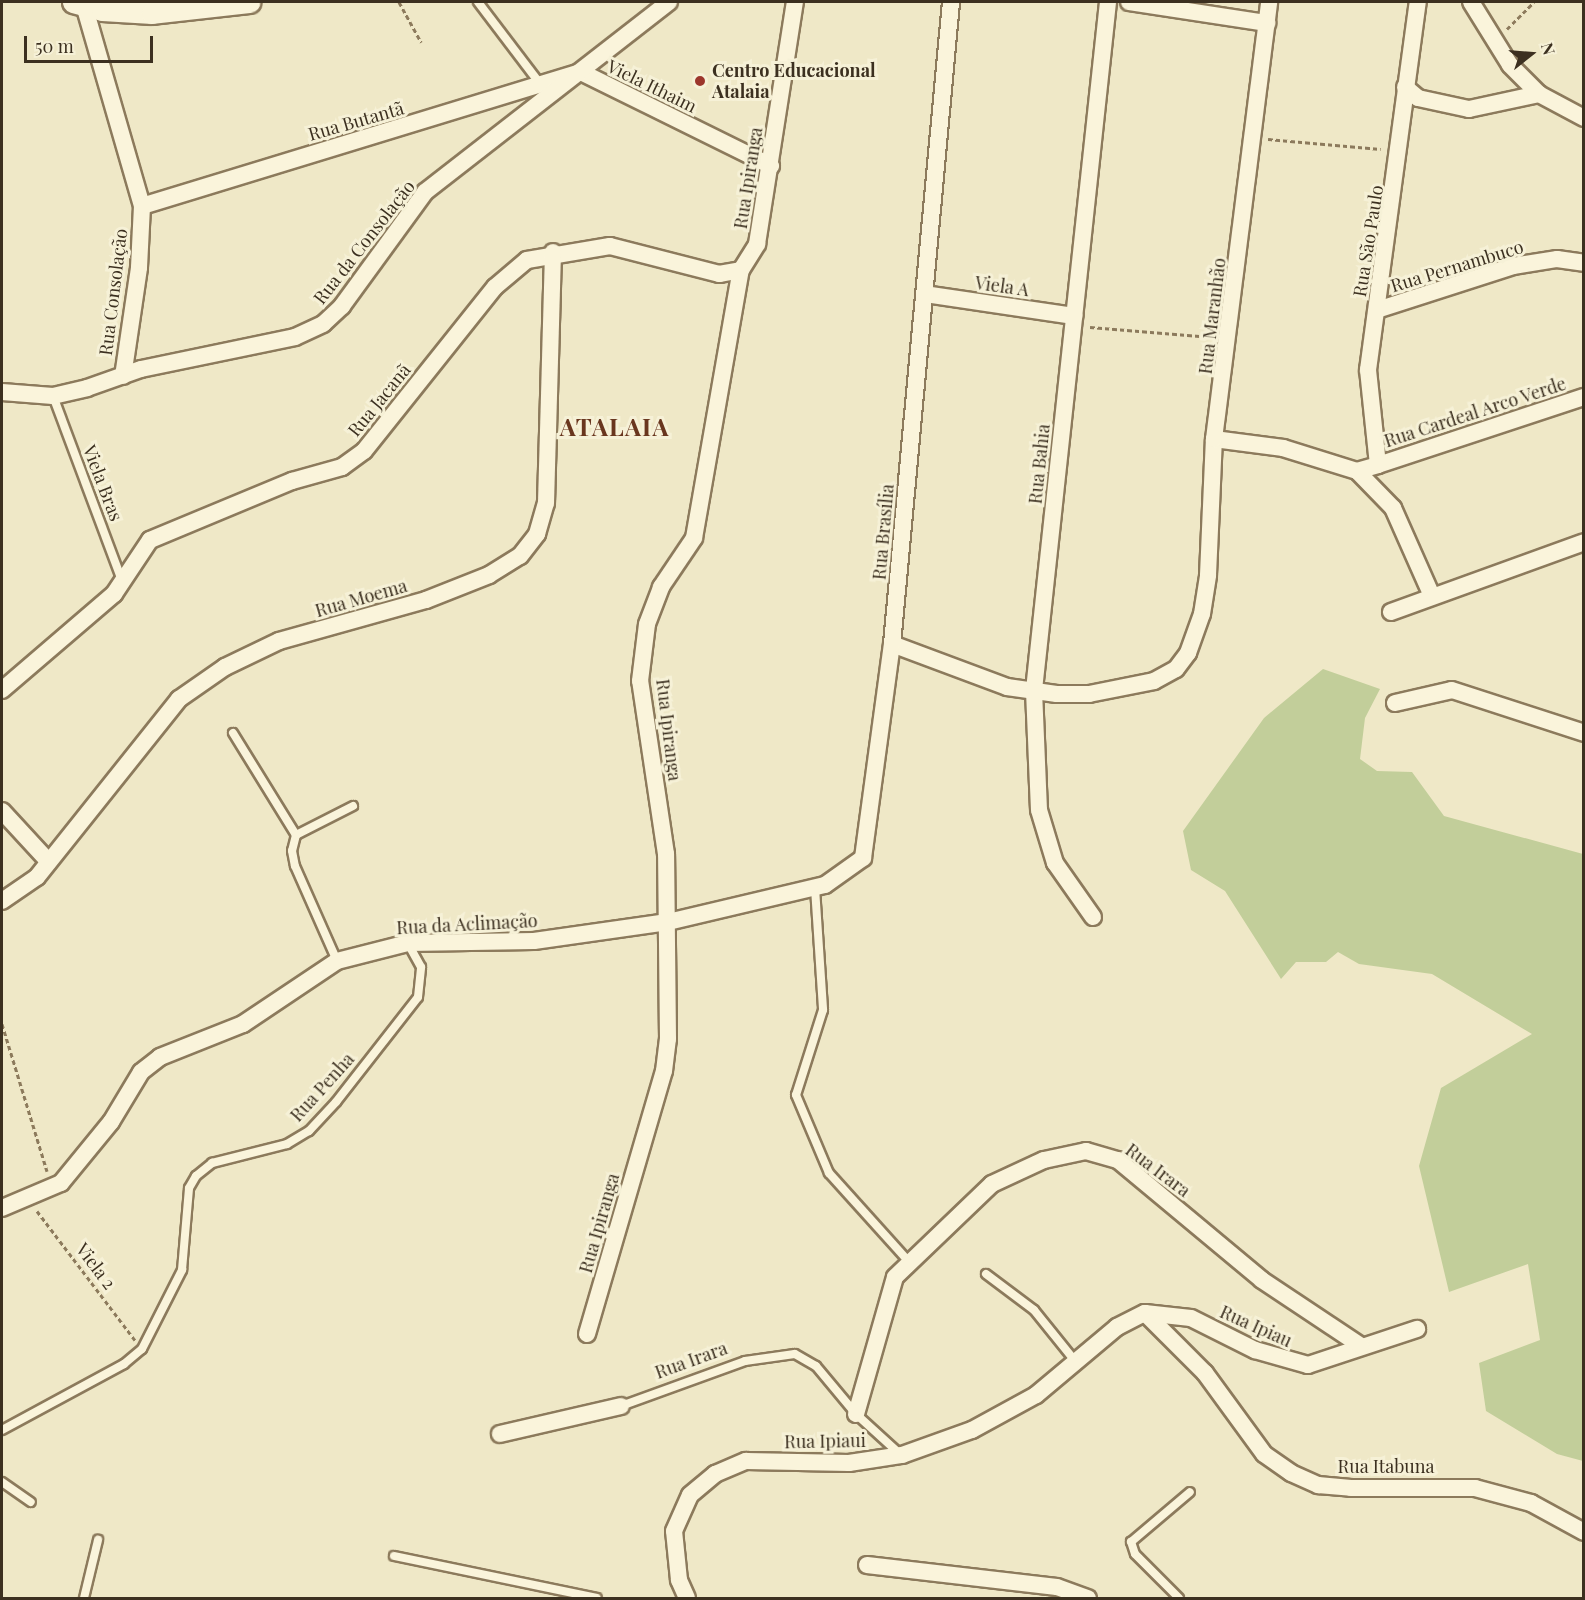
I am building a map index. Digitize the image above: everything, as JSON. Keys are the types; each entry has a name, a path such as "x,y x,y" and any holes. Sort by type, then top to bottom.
{"street":[{"path":"79,3 179,6 249,2"},
{"name":"Rua da Consolação","path":"2,392 53,396 123,376 295,337 323,324 342,306 425,192 669,2"},
{"name":"Rua Ipiranga","path":"587,1334 664,1071 668,922 666,854 640,681 647,624 661,588 694,538 741,270 758,244 795,2"},
{"name":"Rua Brasília","path":"668,922 815,888 851,871 863,858 892,644 951,2"},
{"name":"Rua Bahia","path":"1093,917 1055,863 1040,810 1034,690 1108,2"},
{"path":"1129,2 1267,23"},
{"name":"Rua Maranhão","path":"1034,690 1089,694 1154,681 1176,669 1195,635 1208,575 1214,439 1230,338 1251,138 1269,2"},
{"name":"Rua São Paulo","path":"1378,465 1368,406 1377,310 1401,151 1405,87 1418,2"},
{"path":"1471,2 1496,41 1539,94 1584,118"},
{"name":"Rua Consolação","path":"79,3 142,206 139,268 123,376"},
{"name":"Rua Butantã","path":"142,206 581,72"},
{"name":"Viela Ithaim","path":"581,72 771,166"},
{"path":"1405,87 1418,98 1469,109 1539,94"},
{"name":"Rua Jacanã","path":"2,690 88,619 122,581 150,540 172,527 342,467 364,451 495,287 527,261 553,252 609,246 719,274 741,270"},
{"name":"Rua Moema","path":"2,901 49,862 179,699 225,667 279,641 426,600 489,575 520,556 537,534 546,503 553,252"},
{"name":"Rua Pernambuco","path":"1377,310 1513,266 1557,260 1584,263"},
{"name":"Viela A","path":"924,294 1073,321"},
{"name":"Rua Cardeal Arco Verde","path":"1378,465 1584,397"},
{"path":"1214,439 1283,448 1357,471 1393,508 1432,596"},
{"path":"1357,471 1378,465"},
{"path":"1391,612 1584,542"},
{"path":"892,644 1007,687 1034,690"},
{"path":"1395,703 1452,690 1584,733"},
{"path":"2,811 49,862"},
{"name":"Rua da Aclimação","path":"2,1208 29,1200 52,1188 84,1157 141,1072 160,1057 243,1024 337,961 408,943 534,941 668,922"},
{"name":"Rua Irara","path":"856,1414 885,1298 909,1262 992,1184 1044,1160 1086,1151 1118,1160 1262,1280 1361,1346"},
{"name":"Rua Ipiau","path":"1146,1313 1191,1318 1287,1362 1308,1365 1417,1329"},
{"name":"Rua Ipiaui","path":"687,1599 679,1580 674,1531 690,1495 715,1474 746,1461 849,1463 902,1455 981,1425 1036,1395 1117,1327 1146,1313"},
{"name":"Rua Itabuna","path":"1146,1313 1205,1373 1264,1454 1291,1473 1318,1485 1351,1488 1475,1488 1530,1503 1584,1532"},
{"path":"500,1434 621,1406"},
{"path":"867,1565 1057,1587 1081,1597"}],"lane":[{"path":"477,2 541,86"},
{"name":"Viela Bras","path":"53,396 122,581"},
{"path":"233,733 296,835 292,850 295,866 337,961"},
{"path":"296,835 353,806"},
{"path":"815,888 823,1010 796,1095 829,1173 909,1262"},
{"name":"Rua Penha","path":"142,1349 182,1270 189,1188 196,1176 213,1163 287,1144 309,1131 336,1102 418,997 421,967 408,943"},
{"path":"986,1274 1034,1310 1076,1362"},
{"path":"2,1430 142,1349"},
{"name":"Rua Irara","path":"621,1406 774,1353 809,1360 856,1414 902,1455"},
{"path":"2,1482 31,1502"},
{"path":"1179,1599 1135,1554 1131,1542 1190,1492"},
{"path":"84,1599 98,1540"},
{"path":"394,1556 597,1599"}],"path":[{"path":"399,2 421,42"},
{"path":"1496,41 1534,2"},
{"path":"1251,138 1401,151"},
{"path":"1073,321 1230,338"},
{"path":"2,1024 52,1188"},
{"name":"Viela 2","path":"29,1200 142,1349"}],"green space":[{"path":"1323,669 1380,689 1365,718 1360,759 1377,771 1412,772 1444,816 1583,854 1583,1461 1557,1454 1486,1411 1479,1363 1540,1340 1528,1264 1449,1292 1419,1166 1441,1088 1532,1034 1432,974 1359,964 1338,952 1326,962 1296,962 1281,979 1225,891 1191,870 1183,831 1264,718"}],"place":[{"name":"Centro Educacional Atalaia","path":"700,81"}],"district":[{"name":"ATALAIA","path":"615,427"}]}
